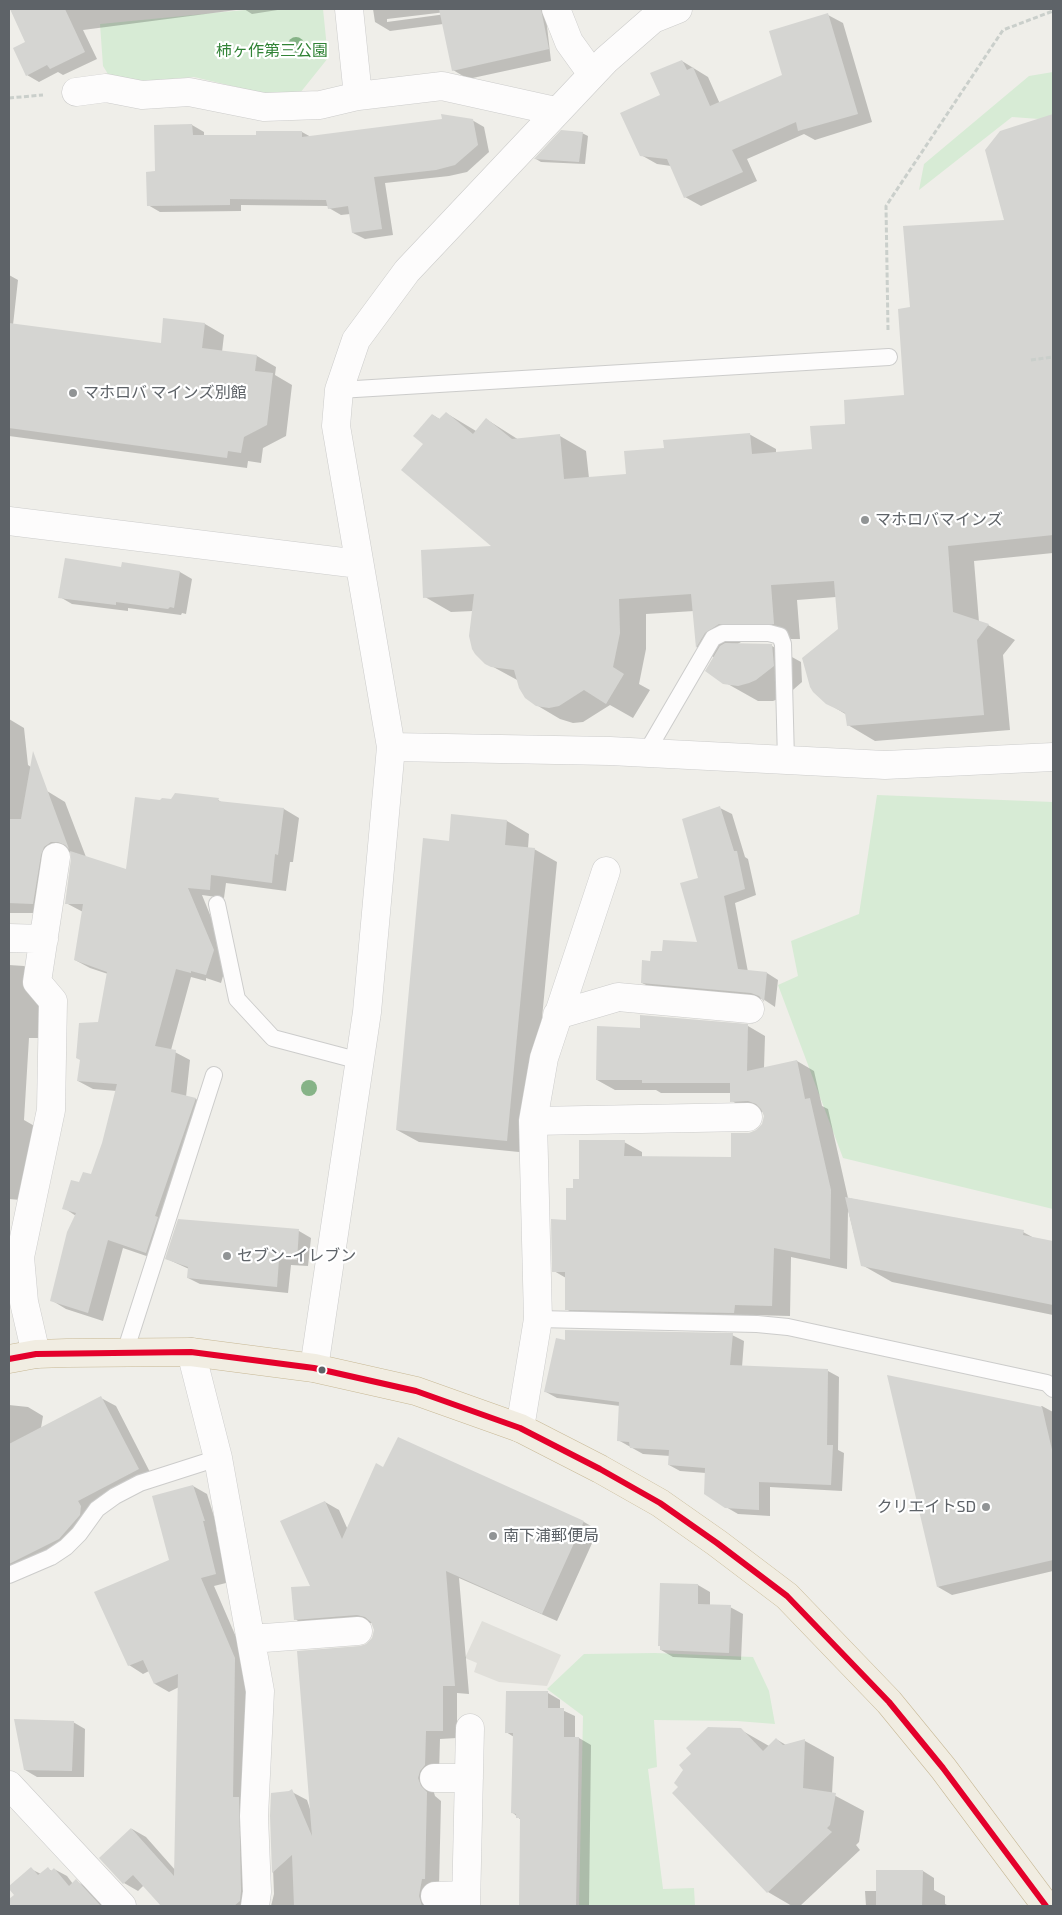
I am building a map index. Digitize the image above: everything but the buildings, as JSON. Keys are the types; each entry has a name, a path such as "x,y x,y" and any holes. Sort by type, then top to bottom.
{"highway":[{"path":"9,1358 36,1354 191,1352 314,1368 416,1391 520,1428 600,1469 660,1503 787,1596 889,1702 942,1768 1046,1906"}],"street":[{"path":"349,9 358,96"},
{"path":"556,9 569,42 592,74"},
{"path":"314,1368 367,1012 392,747 336,426 339,390 356,340 407,271 555,111 592,74 653,19 678,9"},
{"path":"76,92 106,88 142,95 189,92 264,107 320,105 358,96 442,86 555,111"},
{"path":"9,520 359,564"},
{"path":"392,747 646,753 885,765 1053,757"},
{"path":"36,1354 24,1302 20,1257 51,1110 53,1001 37,982 56,857"},
{"path":"520,1428 538,1319 533,1121 544,1058 606,871"},
{"path":"9,938 44,939"},
{"path":"557,1015 618,997 750,1009"},
{"path":"533,1121 748,1117"},
{"path":"191,1352 218,1458 260,1691 254,1816 257,1892 255,1906"},
{"path":"251,1639 358,1631"},
{"path":"435,1896 466,1900 470,1728"},
{"path":"434,1778 468,1778"},
{"path":"9,1785 122,1906"}],"lane":[{"path":"339,390 889,357"},
{"path":"646,753 713,638 723,633 769,633 780,636 783,644 786,760"},
{"path":"217,904 237,999 274,1038 360,1061"},
{"path":"125,1352 214,1075"},
{"path":"538,1319 757,1324 788,1327 1047,1383 1053,1389"},
{"path":"9,1575 66,1547 84,1528 97,1509 114,1496 140,1483 218,1458"}],"path":[{"path":"889,357 886,206 1002,30 1053,11"},
{"path":"1030,360 1053,357"}],"shaded area":[{"path":"482,1621 561,1655 547,1686 499,1682 474,1672 477,1663 465,1658"}],"green space":[{"name":"柿ヶ作第三公園","path":"255,9 323,9 328,58 300,93 266,94 194,77 136,82 111,79 103,66 100,24"},
{"path":"1053,72 1053,120 1012,117 919,190 924,164 1029,76"},
{"path":"877,795 1053,802 1053,1209 843,1158 778,985 798,976 791,941 859,914"},
{"path":"655,1653 753,1657 769,1691 775,1724 737,1721 654,1720 657,1767 648,1769 663,1889 694,1888 695,1906 579,1906 583,1716 547,1689 584,1654"}],"transit line":[{"path":"9,1359 36,1354 191,1352 314,1368 416,1391 520,1428 600,1469 660,1503 787,1596 889,1702 943,1768 1046,1906"}],"place":[{"name":"マホロバ マインズ別館","path":"73,393"},
{"name":"マホロバマインズ","path":"865,520"},
{"name":"セブン-イレブン","path":"227,1256"},
{"name":"クリエイトSD","path":"986,1507"},
{"name":"南下浦郵便局","path":"493,1536"}]}
